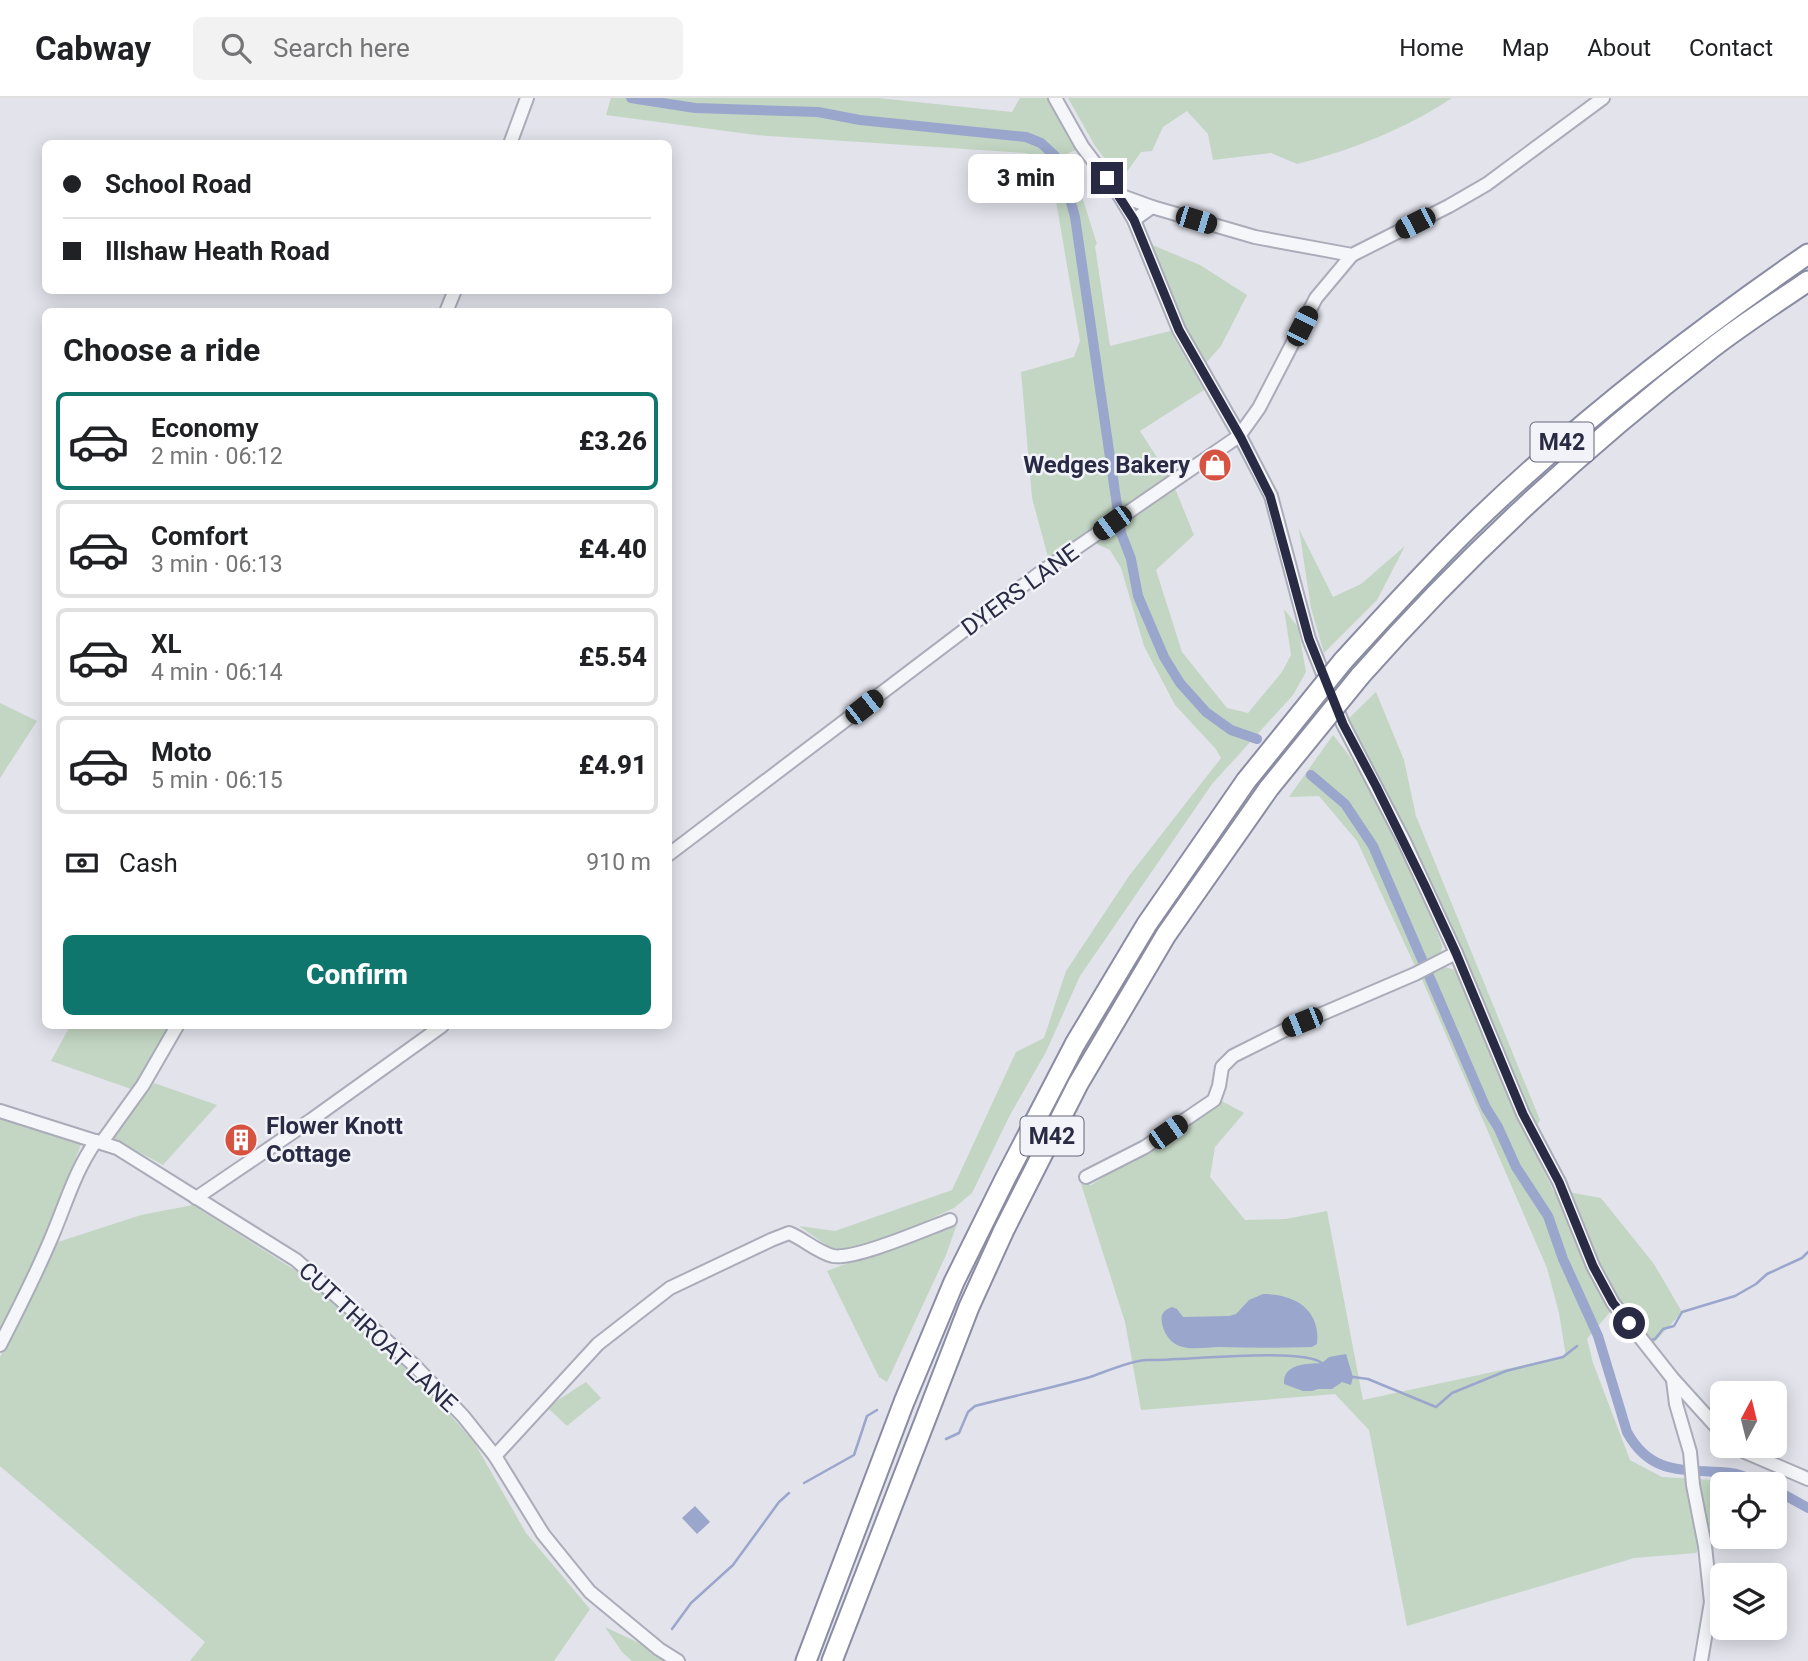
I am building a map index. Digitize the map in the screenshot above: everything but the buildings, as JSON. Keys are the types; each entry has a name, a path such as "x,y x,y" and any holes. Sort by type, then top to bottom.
{"highway":[{"name":"M42","path":"806,1661 904,1402 954,1282 1005,1179 1075,1044 1139,936 1246,781 1343,661 1477,519 1657,363 1808,254"},
{"name":"M42","path":"832,1661 969,1307 1004,1230 1078,1084 1166,935 1269,788 1360,676 1474,556 1565,470 1712,348 1808,281"}],"street":[{"path":"1055,98 1082,146 1119,195 1134,220 1179,330 1270,496 1309,639 1343,724 1404,841 1456,953 1523,1114 1559,1182 1593,1266 1613,1303 1673,1379 1710,1420"},
{"path":"1119,195 1255,237 1352,255 1487,184 1603,98"},
{"path":"511,140 524,100"},
{"path":"1134,220 1152,206"},
{"name":"DYERS LANE","path":"672,852 1037,575 1239,436 1259,408 1316,298 1352,255"},
{"path":"1086,1177 1145,1147 1214,1100 1222,1067 1233,1056 1456,953"},
{"path":"0,1345 51,1240 74,1178 143,1085 175,1029"},
{"path":"196,1198 438,1029"},
{"name":"CUT THROAT LANE","path":"0,1111 129,1154 296,1260 415,1366 463,1416 495,1456 543,1534 590,1592 622,1620 678,1661"},
{"path":"495,1456 598,1344 670,1288 789,1233 828,1254 843,1256 950,1220"},
{"path":"1673,1379 1676,1404 1690,1452 1711,1602 1701,1661"},
{"path":"1759,1458 1808,1479"}],"green space":[{"path":"611,98 878,98 1012,112 1020,98 1050,98 1078,149 1064,155 1083,200 1097,244 1095,246 1110,346 1170,331 1204,390 1140,431 1171,479 1048,557 1032,498 1021,372 1074,357 1080,341 1052,178 1026,153 756,135 606,115"},
{"path":"1068,98 1452,98 1378,137 1297,164 1271,153 1213,160 1208,134 1187,111 1163,127 1152,151 1141,152 1121,180 1095,146"},
{"path":"1150,244 1200,265 1247,295 1221,346 1204,365 1185,328"},
{"path":"1174,486 1194,535 1156,570 1182,652 1227,708 1248,713 1282,672 1291,655 1284,609 1298,627 1306,672 1293,695 1212,784 1080,976 1046,1052 1010,1115 972,1193 954,1208 870,1247 836,1252 799,1226 835,1231 952,1190 1016,1052 1044,1038 1066,971 1129,876 1221,758 1175,705 1144,646 1121,568 1110,550 1095,543"},
{"path":"1299,529 1333,597 1361,584 1405,546 1377,600 1324,653 1311,608"},
{"path":"1376,692 1404,760 1416,816 1540,1120 1535,1129 1348,719"},
{"path":"0,703 37,721 0,778"},
{"path":"1333,735 1383,809 1409,862 1442,945 1441,954 1415,966 1357,841 1319,796 1289,797"},
{"path":"1441,966 1461,974 1514,1108 1554,1192 1563,1191 1601,1198 1654,1264 1682,1312 1651,1346 1617,1304 1587,1339 1593,1363 1630,1460 1662,1477 1710,1480 1710,1525 1696,1553 1634,1558 1407,1626 1369,1430 1335,1394 1141,1410 1125,1322 1081,1184 1091,1185 1209,1111 1220,1100 1244,1113 1215,1147 1210,1177 1245,1220 1286,1219 1327,1211 1363,1400 1566,1356 1559,1313 1547,1268 1421,977"},
{"path":"68,1029 170,1029 134,1090 51,1061"},
{"path":"154,1083 217,1105 163,1165 113,1138"},
{"path":"0,1116 82,1142 41,1248 0,1336"},
{"path":"193,1205 301,1274 423,1384 474,1442 526,1533 590,1609 554,1661 190,1661 205,1642 0,1466 0,1357 58,1242 141,1215"},
{"path":"958,1221 946,1255 887,1382 879,1377 827,1271"},
{"path":"586,1382 601,1398 567,1426 547,1407"},
{"path":"605,1627 668,1661 632,1661 622,1652"}],"water":[{"path":"1263,1294 1286,1297 1303,1306 1315,1322 1317,1344 1312,1347 1187,1348 1174,1343 1164,1329 1162,1315 1172,1307 1183,1317 1229,1316 1236,1314 1249,1300"},
{"path":"1346,1354 1353,1377 1351,1385 1342,1382 1332,1389 1303,1391 1284,1384 1287,1372 1292,1368 1322,1363 1329,1357"},
{"path":"695,1506 710,1522 697,1534 682,1518"}],"waterway":[{"path":"631,98 695,108 818,112 860,120 1026,137 1041,143 1055,156 1075,217 1121,533 1131,559 1138,596 1164,657 1180,683 1206,712 1231,730 1257,739"},
{"path":"1311,775 1345,804 1373,846 1486,1108 1516,1167 1548,1216 1563,1259 1598,1336 1627,1432 1637,1447 1659,1464 1710,1472"},
{"path":"1650,1340 1655,1339 1663,1329 1674,1326 1682,1312 1735,1296 1767,1274 1802,1258 1808,1252"},
{"path":"1618,1333 1635,1341"},
{"path":"1353,1377 1368,1379 1436,1407 1452,1393 1506,1371 1563,1357 1577,1346"},
{"path":"946,1439 959,1433 968,1412 975,1406 1076,1381 1126,1364 1266,1355 1310,1358 1322,1363"},
{"path":"804,1483 854,1455 867,1416 877,1410"},
{"path":"672,1629 691,1603 733,1565 779,1502 789,1493"},
{"path":"1787,1496 1808,1508"}],"place":[{"name":"Wedges Bakery","path":"1215,465"},
{"name":"Flower Knott Cottage","path":"241,1140"}],"route":[{"path":"1107,178 1134,220 1179,330 1241,438 1270,496 1309,639 1343,724 1404,841 1456,953 1523,1114 1559,1182 1593,1266 1613,1303 1629,1323"}]}
